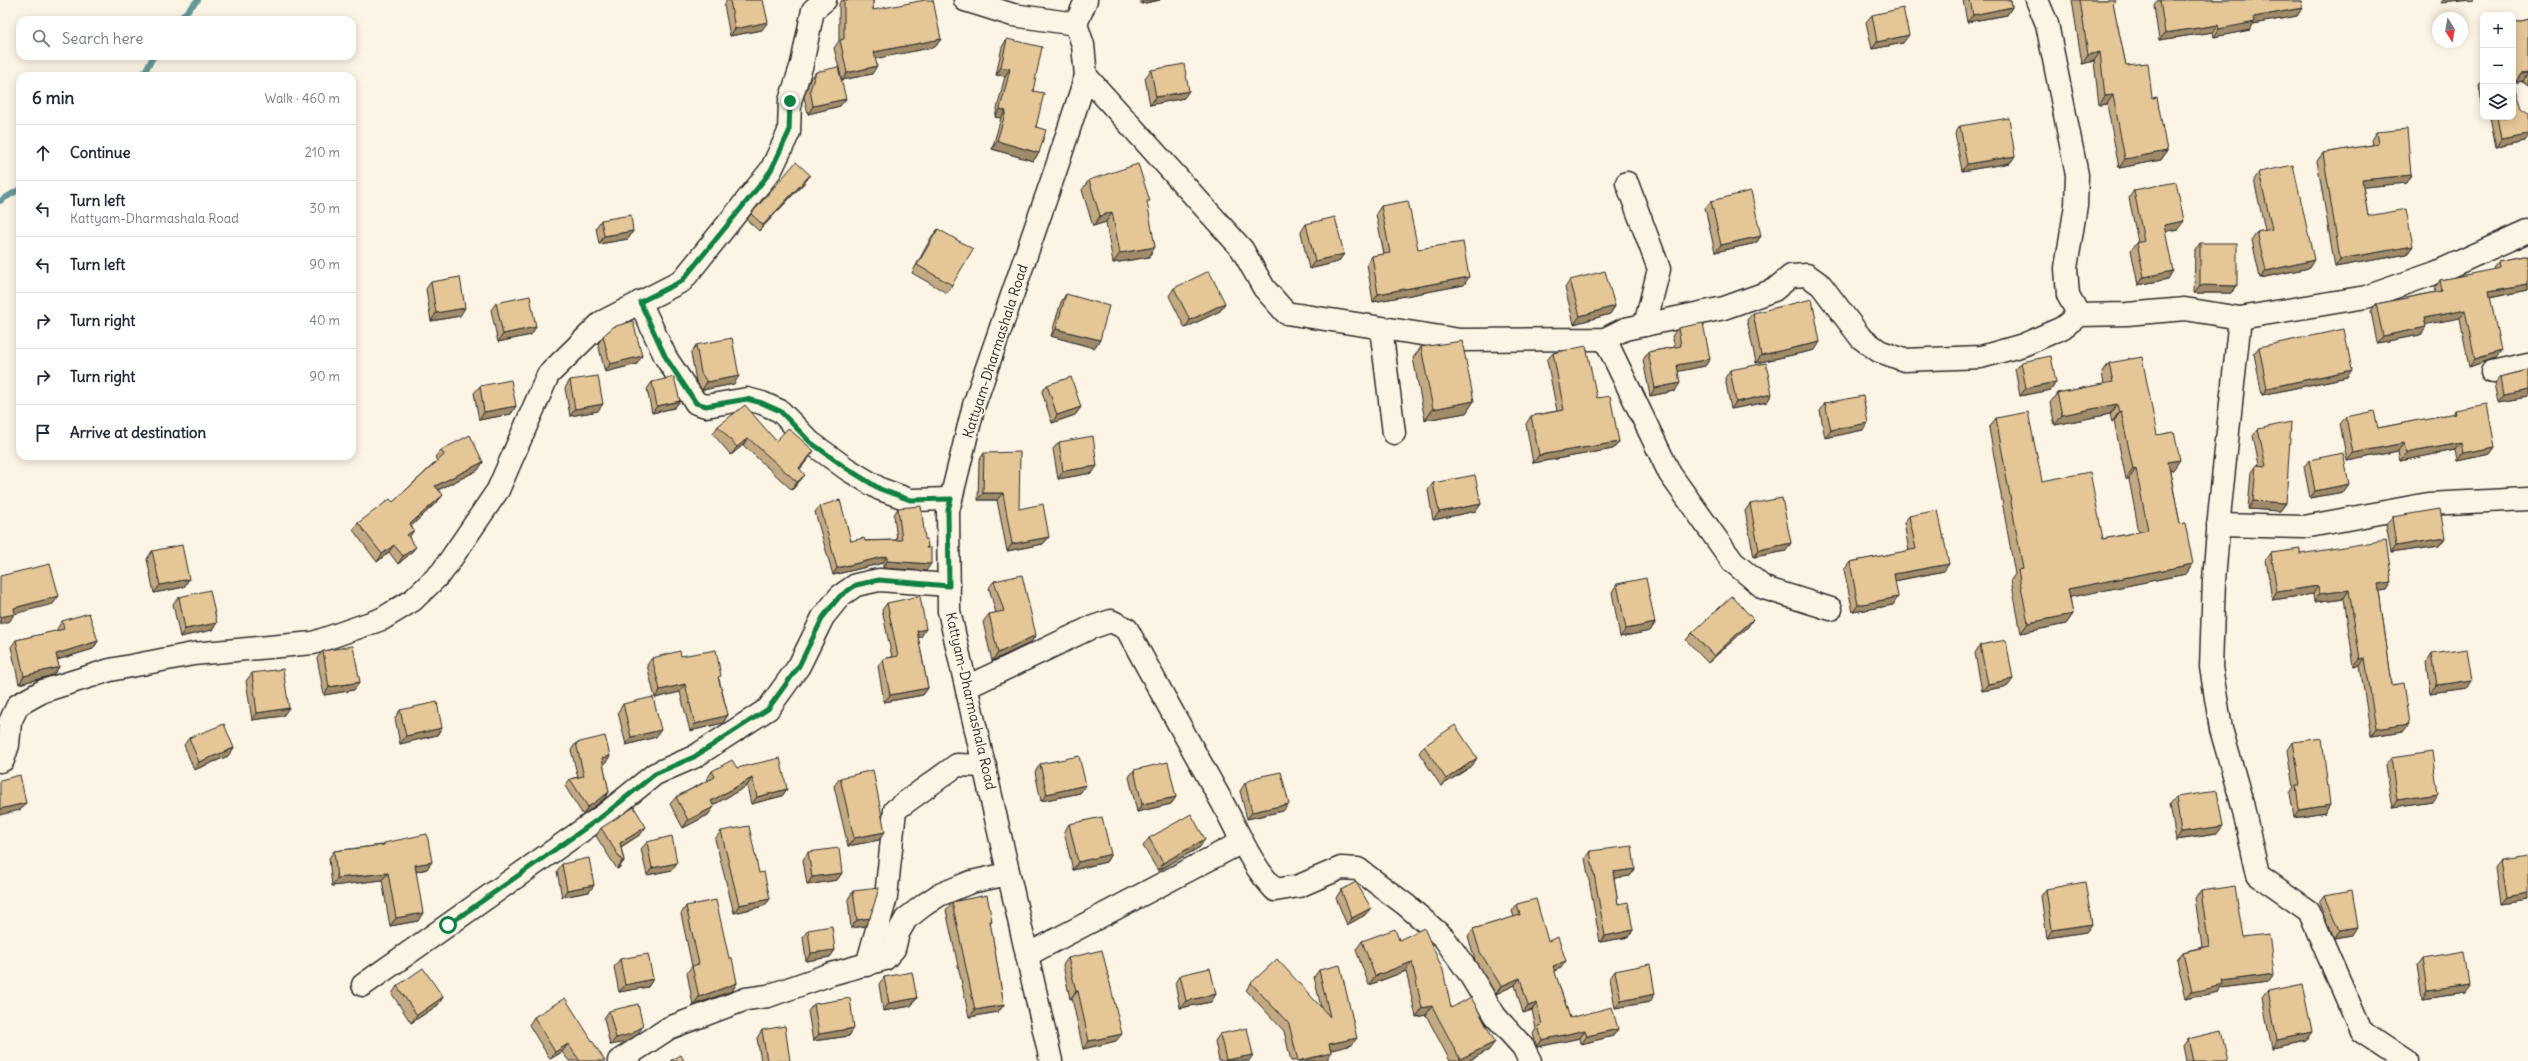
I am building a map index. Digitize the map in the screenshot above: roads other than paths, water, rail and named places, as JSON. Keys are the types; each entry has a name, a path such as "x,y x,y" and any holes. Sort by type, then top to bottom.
{"street":[{"path":"0,761 3,760 8,745 10,722 18,705 43,690 110,670 193,654 313,643 382,619 413,600 442,572 498,490 548,374 602,322 682,281 771,170 789,132 790,101 802,64 812,10 825,0"},
{"path":"965,0 1013,15 1076,24 1086,0"},
{"path":"2037,0 2047,24 2077,175 2076,206 2066,268 2068,295 2079,315"},
{"name":"Kattyam-Dharmashala Road","path":"1051,1061 1008,874 968,687 949,611 948,510 974,405 1058,163 1086,76 1083,45 1076,24"},
{"path":"1086,76 1242,249 1264,288 1286,313 1460,340 1605,339 1625,329 1724,308 1774,290 1791,276 1807,274 1821,285 1862,338 1879,351 1904,360 1981,357 2023,345 2062,328 2079,315 2127,314 2185,309 2240,318 2366,297 2434,273 2528,231"},
{"path":"1627,183 1659,269 1645,325"},
{"path":"640,302 666,358 696,403 706,406 747,399 762,403 780,411 810,442 846,468 880,489 910,500 951,499"},
{"path":"2240,318 2218,525 2211,667 2221,728 2242,803 2258,876 2309,911 2361,1031 2406,1061"},
{"path":"1381,328 1394,433"},
{"path":"1605,339 1670,474 1733,562 1764,588 1830,609"},
{"path":"2492,372 2528,364"},
{"path":"2218,525 2304,526 2428,504 2528,499"},
{"path":"363,985 604,815 655,774 694,757 768,709 799,666 823,617 840,596 856,585 879,580 949,586"},
{"path":"968,687 1090,628 1111,621 1127,629 1242,842 1255,869 1275,890 1299,886 1341,868 1358,870 1377,882 1444,938 1469,973 1494,1016 1524,1047 1530,1061"},
{"path":"867,966 886,897 895,810 957,765 985,766"},
{"path":"1027,955 1242,842"},
{"path":"619,1061 669,1028 746,999 768,996 831,974 867,966 885,959 894,949 898,933 906,919 939,896 971,882 1008,874"}],"waterway":[{"path":"182,16 198,0"},
{"path":"144,72 152,60"},
{"path":"0,201 16,191"}]}
